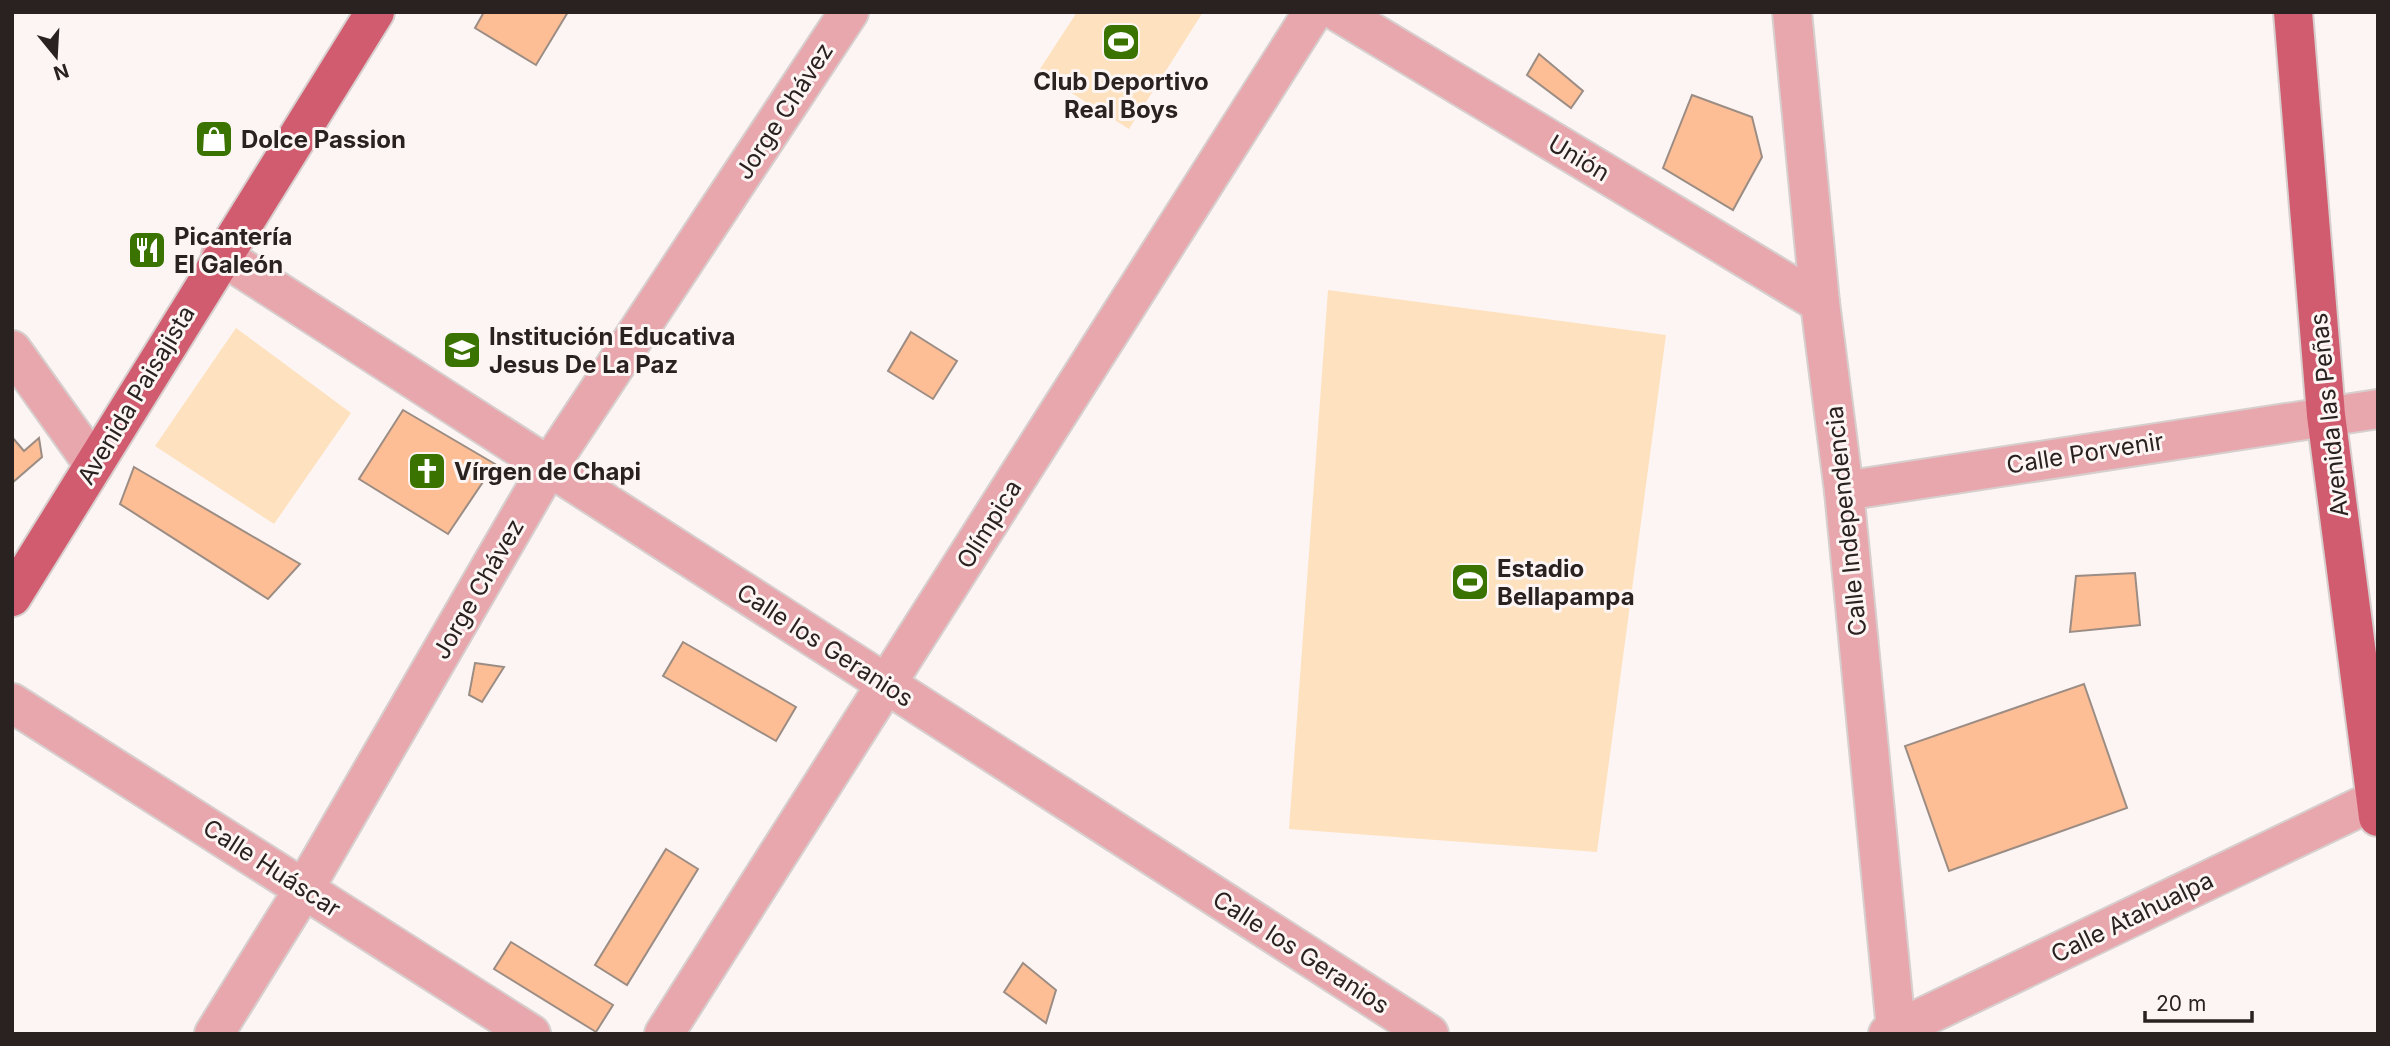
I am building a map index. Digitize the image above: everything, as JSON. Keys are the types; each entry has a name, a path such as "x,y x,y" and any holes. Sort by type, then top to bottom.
{"main road":[{"name":"Avenida Paisajista","path":"12,597 22,571 94,465 375,12"},
{"name":"Avenida las Peñas","path":"2292,12 2326,415 2376,808"}],"street":[{"name":"Jorge Chávez","path":"214,1034 304,890 549,466 849,12"},
{"name":"Olímpica","path":"664,1034 1313,12"},
{"name":"Unión","path":"1338,12 1820,303"},
{"name":"Calle Independencia","path":"1792,12 1820,303 1844,491 1892,1032"},
{"name":"Calle los Geranios","path":"222,255 1429,1034"},
{"path":"12,350 94,465"},
{"name":"Calle Porvenir","path":"1844,491 2378,409"},
{"name":"Calle Huáscar","path":"12,703 531,1034"},
{"name":"Calle Atahualpa","path":"1892,1032 2376,808"}],"shaded area":[{"name":"Club Deportivo Real Boys","path":"1077,12 1203,12 1129,129 1038,72"},
{"name":"Estadio Bellapampa","path":"1328,290 1666,335 1597,852 1289,829"},
{"path":"236,328 351,413 274,524 155,446"}],"building":[{"path":"484,12 568,12 536,65 475,28"},
{"path":"1539,54 1583,91 1571,108 1527,75"},
{"path":"1692,95 1752,117 1762,157 1733,210 1663,168"},
{"path":"911,332 957,361 933,399 888,371"},
{"name":"Vírgen de Chapi","path":"403,410 495,464 448,534 359,479"},
{"path":"12,437 24,451 39,438 42,457 12,483"},
{"path":"134,467 300,564 268,599 120,504"},
{"path":"2135,573 2140,625 2070,632 2076,576"},
{"path":"683,642 796,707 776,741 663,676"},
{"path":"475,663 504,667 482,702 469,695"},
{"path":"2084,684 2127,808 1949,871 1905,746"},
{"path":"666,849 698,869 627,985 595,965"},
{"path":"511,942 613,1005 596,1032 494,969"},
{"path":"1023,963 1056,990 1046,1023 1004,992"}],"place":[{"name":"Club Deportivo Real Boys","path":"1121,42"},
{"name":"Dolce Passion","path":"214,139"},
{"name":"Picantería El Galeón","path":"147,250"},
{"name":"Institución Educativa Jesus De La Paz","path":"462,350"},
{"name":"Vírgen de Chapi","path":"427,471"},
{"name":"Estadio Bellapampa","path":"1470,582"}]}
